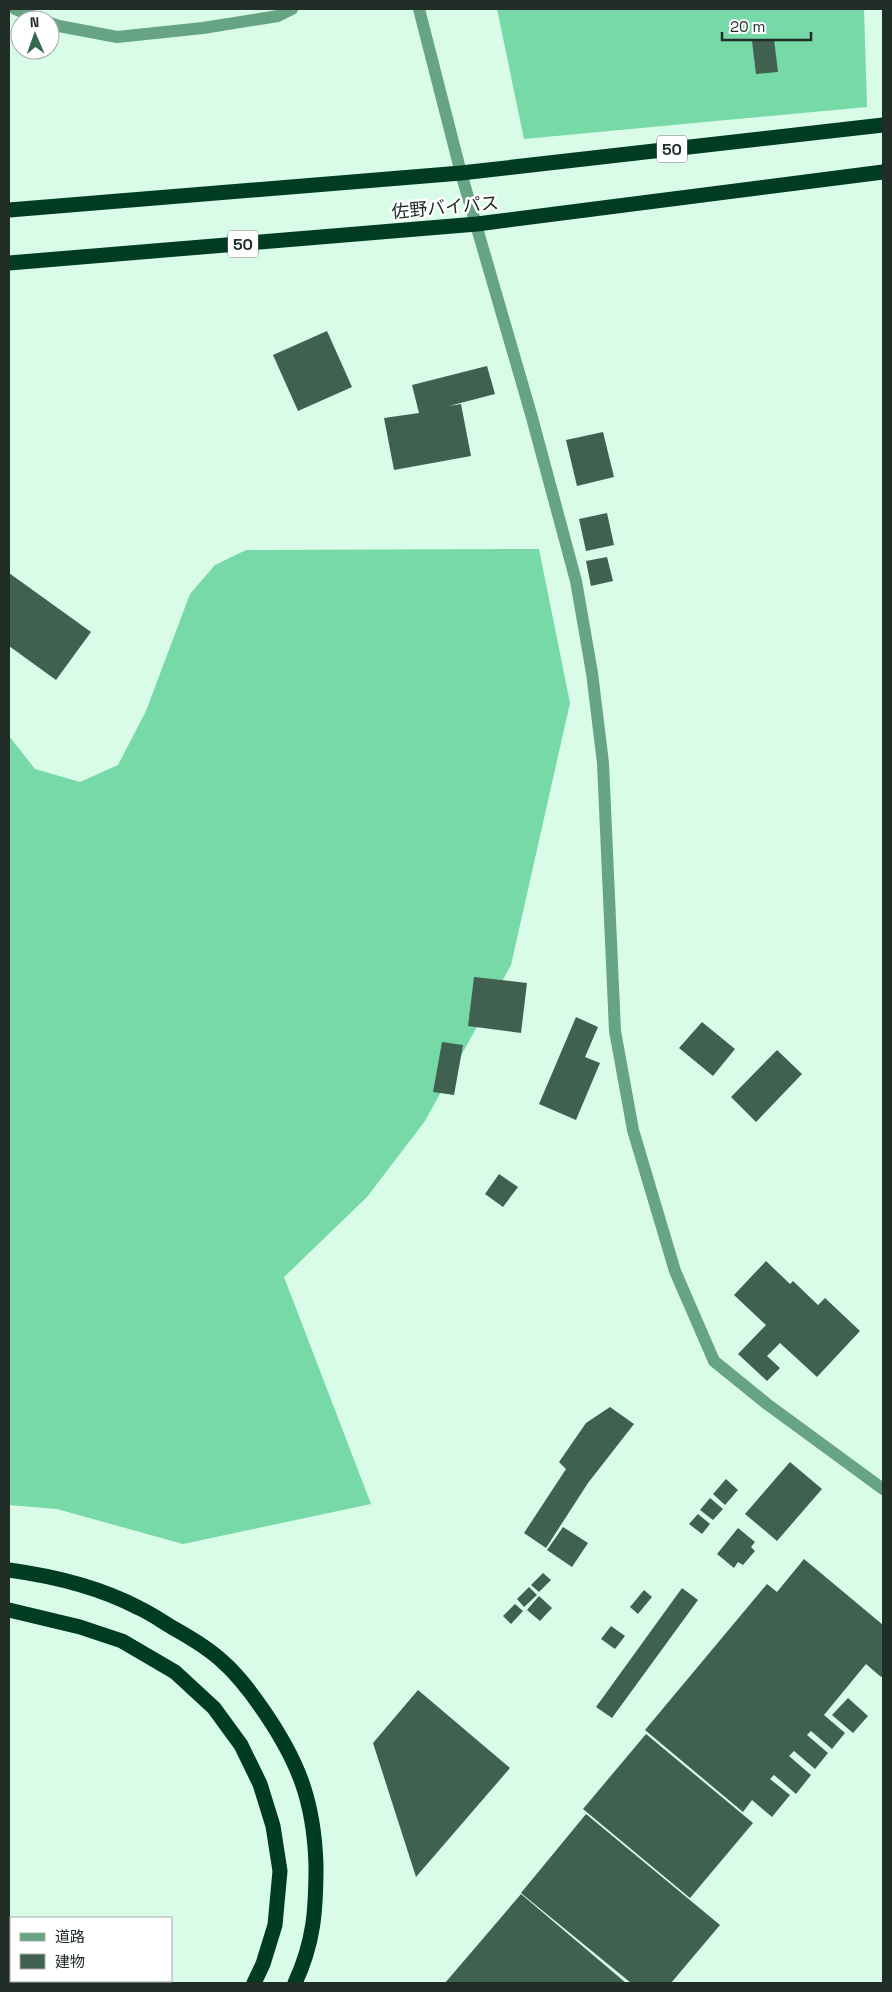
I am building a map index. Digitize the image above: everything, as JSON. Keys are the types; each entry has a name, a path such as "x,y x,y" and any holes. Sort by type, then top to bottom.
{"highway":[{"name":"佐野バイパス","path":"9,210 461,173 883,125"},
{"name":"佐野バイパス","path":"9,263 477,224 883,172"},
{"path":"9,1570 82,1585 139,1607 187,1636 223,1661 248,1689 270,1720 289,1749 301,1775 310,1808 315,1845 316,1896 312,1938 295,1983"},
{"path":"9,1610 80,1627 122,1642 175,1672 214,1708 241,1745 260,1784 273,1826 280,1871 275,1925 263,1964 254,1983"}],"street":[{"path":"60,26 117,37 203,28 278,16 292,9"},
{"path":"419,9 461,173 477,224 576,581 592,672 603,763 615,1031 633,1130 675,1270 714,1361 767,1404 883,1490"}],"green space":[{"path":"497,9 864,9 867,107 524,139"},
{"path":"539,549 570,703 511,965 425,1121 367,1197 284,1277 371,1504 183,1544 57,1509 9,1505 9,736 35,769 80,782 118,765 146,711 190,594 215,565 246,550"}],"building":[{"path":"774,39 778,72 756,74 752,41"},
{"path":"327,331 352,387 298,411 273,355"},
{"path":"487,366 495,394 449,406 461,404 471,456 394,470 384,418 419,413 412,385"},
{"path":"603,432 614,477 577,486 566,440"},
{"path":"607,513 614,545 586,551 579,519"},
{"path":"607,557 613,581 591,586 586,561"},
{"path":"9,573 91,632 56,680 9,646"},
{"path":"474,977 527,983 521,1033 468,1026"},
{"path":"576,1017 598,1027 585,1057 600,1063 576,1120 539,1104"},
{"path":"702,1022 735,1049 713,1076 679,1048"},
{"path":"442,1042 463,1045 454,1095 433,1092"},
{"path":"777,1050 802,1074 756,1122 731,1097"},
{"path":"499,1174 518,1187 503,1207 485,1194"},
{"path":"766,1261 790,1284 793,1281 818,1305 825,1298 860,1331 817,1377 780,1343 767,1356 780,1368 767,1381 738,1354 766,1325 734,1295"},
{"path":"610,1407 634,1424 588,1483 546,1548 524,1533 566,1469 559,1462 586,1423"},
{"path":"790,1462 822,1489 777,1541 745,1514"},
{"path":"726,1479 738,1490 725,1505 713,1494"},
{"path":"710,1498 723,1509 713,1520 700,1510"},
{"path":"698,1514 710,1524 702,1534 689,1524"},
{"path":"563,1527 588,1543 572,1567 547,1550"},
{"path":"738,1528 755,1542 751,1547 755,1551 743,1565 738,1562 734,1568 717,1554"},
{"path":"804,1559 883,1625 883,1675 881,1677 866,1664 824,1715 845,1733 832,1749 811,1731 807,1735 828,1753 815,1769 794,1751 789,1756 811,1775 796,1794 774,1775 770,1779 790,1795 772,1817 752,1800 743,1812 645,1730 767,1584 777,1592"},
{"path":"543,1573 551,1580 539,1592 531,1585"},
{"path":"529,1587 537,1595 524,1607 517,1599"},
{"path":"682,1588 698,1600 612,1718 596,1707"},
{"path":"644,1590 652,1597 638,1614 630,1607"},
{"path":"539,1596 552,1608 540,1621 527,1610"},
{"path":"515,1604 523,1611 511,1624 503,1616"},
{"path":"611,1626 625,1636 615,1649 601,1639"},
{"path":"418,1690 510,1768 416,1877 373,1743"},
{"path":"848,1698 868,1716 853,1733 832,1715"},
{"path":"646,1734 753,1823 690,1898 583,1809"},
{"path":"586,1814 720,1925 671,1983 631,1983 521,1893"},
{"path":"521,1894 626,1983 445,1983"}]}
